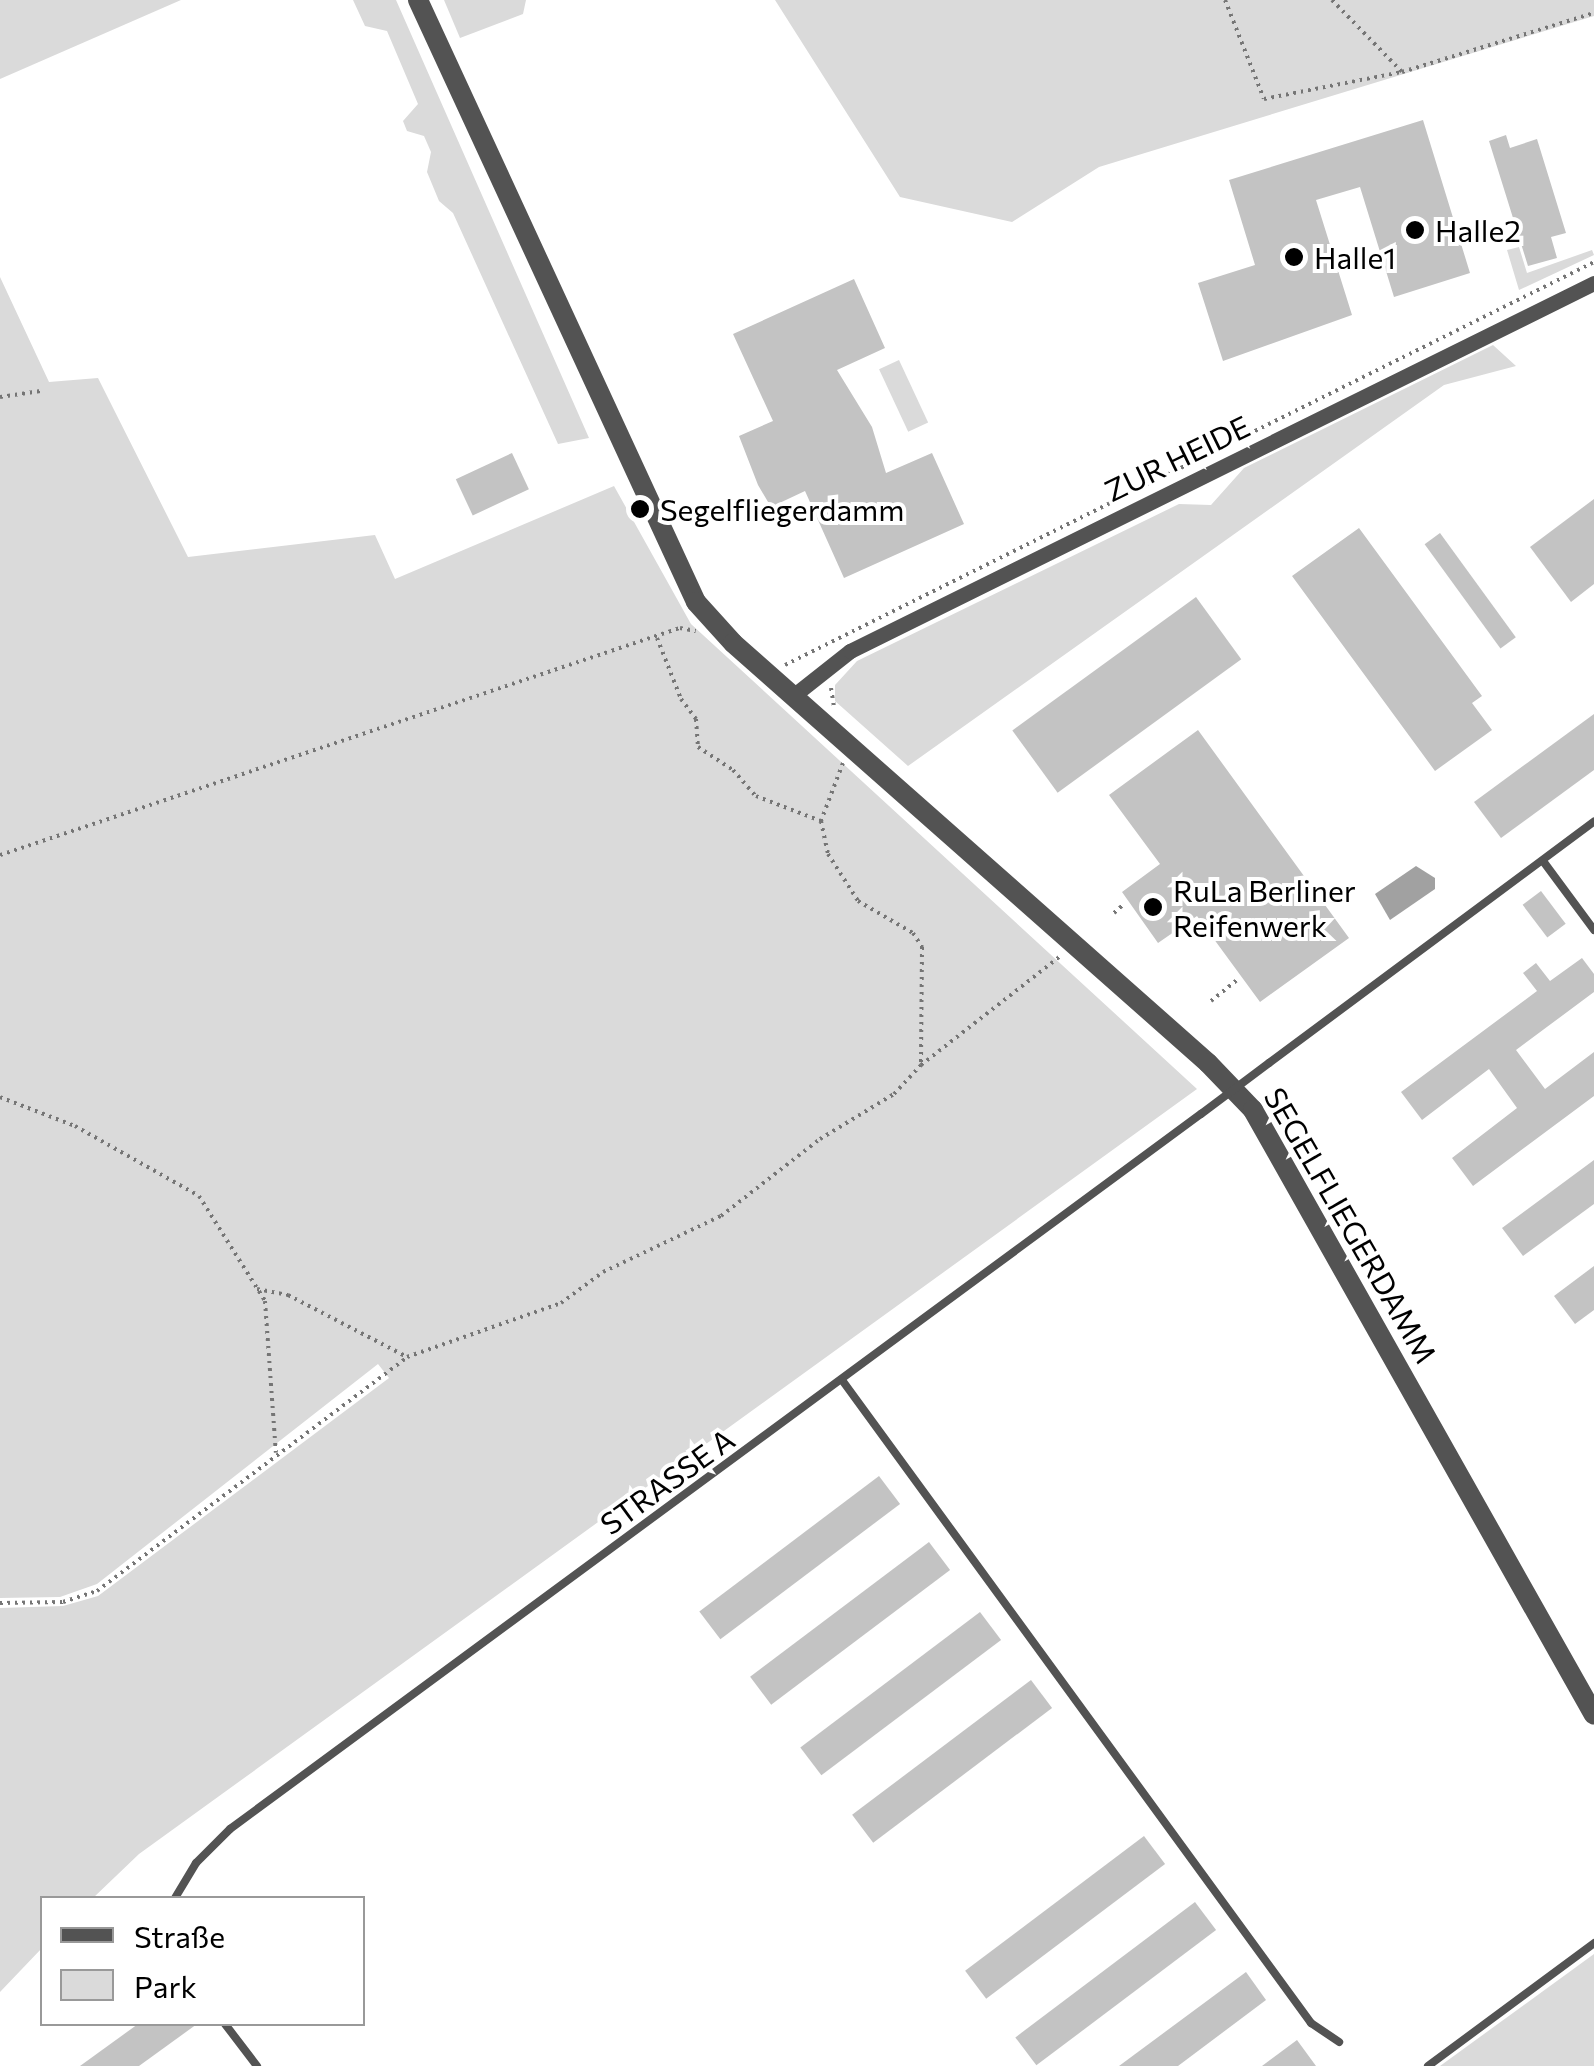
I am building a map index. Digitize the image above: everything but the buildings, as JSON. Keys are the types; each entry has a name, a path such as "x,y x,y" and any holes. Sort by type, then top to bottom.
{"street":[{"name":"SEGELFLIEGERDAMM","path":"418,0 682,574 714,624 1076,945 1253,1110 1594,1716"},
{"name":"ZUR HEIDE","path":"793,696 830,663 1594,283"}],"lane":[{"name":"STRASSE A","path":"176,1896 196,1864 230,1829 1594,822"},
{"path":"1543,861 1594,930"},
{"path":"842,1380 1311,2023 1339,2042"},
{"path":"1428,2066 1594,1942"},
{"path":"227,2026 257,2066"}],"path":[{"path":"1225,0 1264,99 1402,72 1594,13"},
{"path":"1332,0 1402,72"},
{"path":"772,654 792,665 818,648 1594,262"},
{"path":"0,397 41,391"},
{"path":"0,855 657,636 690,628 702,634"},
{"path":"657,636 680,699 696,719 698,748 734,770 756,796 820,821"},
{"path":"818,648 839,675 828,697 848,719"},
{"path":"848,744 820,821 836,875 858,901 912,933 922,946 921,1065"},
{"path":"1114,914 1124,904"},
{"path":"0,1602 62,1602 98,1591 407,1357 561,1302 603,1272 721,1216 820,1139 894,1094 921,1065 1076,945"},
{"path":"1211,1002 1239,978"},
{"path":"0,1096 75,1126 199,1196 265,1301 276,1453"},
{"path":"257,1288 288,1295 407,1357"}],"green space":[{"path":"0,0 181,0 0,79"},
{"path":"353,0 396,0 589,438 558,444 453,213 439,201 427,172 431,152 424,136 407,131 403,121 418,104 387,31 365,26"},
{"path":"444,0 526,0 523,14 460,38"},
{"path":"775,0 1594,0 1594,16 1099,167 1012,222 900,197"},
{"path":"1519,247 1527,273 1592,250 1594,255 1519,290 1507,250"},
{"path":"0,277 49,382 98,378 188,557 375,535 395,579 614,486 691,624 1197,1089 139,1854 95,1896 40,1896 40,1950 0,1992 0,1608 63,1606 98,1596 389,1378 378,1364 97,1584 60,1597 0,1598"},
{"path":"1493,345 1516,366 1444,385 908,766 835,701 835,685 857,661 1179,504 1211,505 1244,468"},
{"path":"899,360 928,423 908,432 879,369"},
{"path":"1594,1954 1594,2066 1440,2066"}],"shaded area":[{"path":"1416,866 1435,878 1435,889 1390,920 1375,894"}],"place":[{"name":"Halle2","path":"1415,230"},
{"name":"Halle1","path":"1294,257"},
{"name":"Segelfliegerdamm","path":"640,509"},
{"name":"RuLa Berliner Reifenwerk","path":"1153,907"}]}
